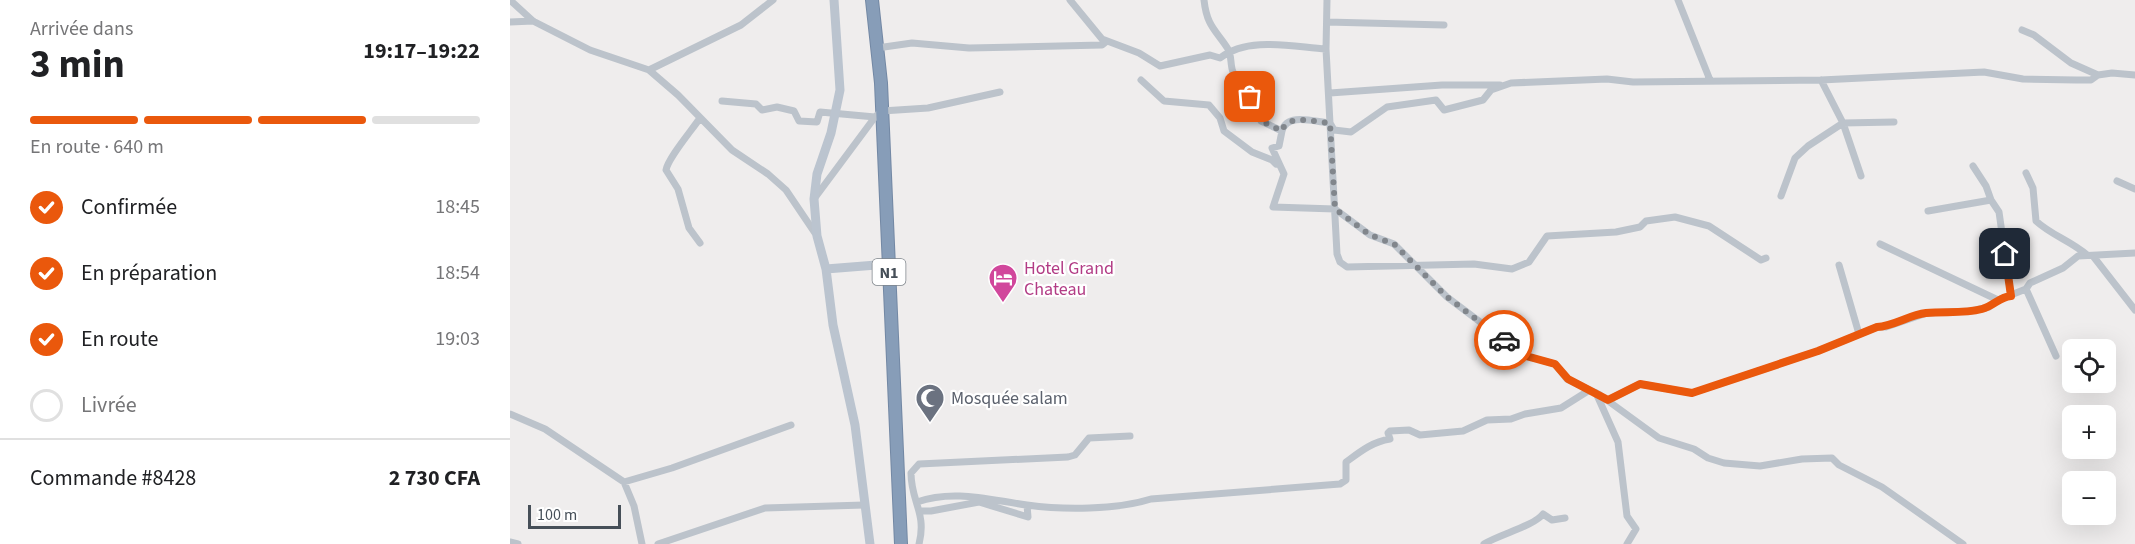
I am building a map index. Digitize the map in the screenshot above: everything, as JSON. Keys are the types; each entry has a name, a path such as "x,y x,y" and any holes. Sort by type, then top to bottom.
{"highway":[{"name":"N1","path":"872,0 878,48 879,114 889,264 902,544"}],"street":[{"path":"510,0 533,21 590,50 649,70 732,150 768,174 786,190 817,236"},
{"path":"649,70 741,25 773,0"},
{"path":"834,0 840,90 817,174 814,199 817,236 826,269 833,325 855,425 870,544"},
{"path":"1070,0 1097,35 1139,53 1160,66 1210,55 1220,58 1229,51 1246,46 1326,49"},
{"path":"1204,0 1205,12 1216,35 1229,51 1232,69 1250,97 1261,121 1282,131"},
{"path":"1326,0 1328,21 1326,49 1337,254 1340,262 1347,267 1474,264 1523,267 1547,236 1616,232 1666,217 1709,226 1761,260 1766,258"},
{"path":"1678,0 1710,80"},
{"path":"510,22 533,21"},
{"path":"1328,21 1444,26"},
{"path":"2022,30 2034,34 2064,58 2098,75"},
{"path":"878,48 912,43 969,48 1102,45 1107,41"},
{"path":"1330,93 1442,85 1502,85 1607,79 1633,82 1821,80 1984,72 2023,79 2091,80 2098,75 2121,72 2135,75"},
{"path":"1141,80 1164,101 1209,105 1220,118 1224,131 1252,152 1272,160 1281,171"},
{"path":"1821,80 1843,123 1861,176"},
{"path":"1330,123 1334,130 1351,132 1380,110 1423,101 1436,100 1444,110 1452,110 1484,100 1491,90 1502,85"},
{"path":"722,101 756,104 762,110 777,107 794,111 799,122 817,122 820,112 879,114 928,108 1000,92"},
{"path":"814,199 879,114"},
{"path":"700,118 675,156 667,163 666,170 678,189 689,228 700,243"},
{"path":"1330,123 1299,118 1286,125 1282,131 1279,146 1272,148 1284,174 1273,207 1335,209 1370,235 1394,244 1447,297 1526,356 1555,364 1568,379 1608,400 1659,438 1694,449 1724,464 1760,466 1802,459 1833,458 1839,465 1882,487 1963,544"},
{"path":"1780,196 1795,158 1808,146 1843,123 1894,122"},
{"path":"1973,166 1999,212 2011,296"},
{"path":"2026,173 2033,188 2036,221 2048,232 2064,238 2090,256 2135,310"},
{"path":"2116,181 2135,189"},
{"path":"1928,211 1991,200"},
{"path":"1880,244 1998,300"},
{"path":"1608,400 1640,384 1692,393 1859,334 1927,313 1983,309 1994,305 1998,300 2026,289 2030,283 2063,268 2078,256 2135,253"},
{"path":"826,269 889,264"},
{"path":"1839,265 1859,334"},
{"path":"2026,289 2056,356"},
{"path":"917,502 947,495 994,499 1027,505 1121,507 1151,500 1340,484 1346,480 1346,462 1370,444 1390,439 1388,433 1390,431 1400,429 1420,435 1463,431 1487,420 1511,419 1525,414 1561,408 1592,392"},
{"path":"1592,392 1618,442 1627,516 1636,530 1627,544"},
{"path":"510,414 545,429 624,482 634,506 642,544"},
{"path":"624,482 672,468 791,425"},
{"path":"919,544 923,519 911,489 911,472 919,464 1068,457 1075,455 1089,438 1130,436"},
{"path":"920,511 979,502 1028,517 1027,505"},
{"path":"658,544 765,508 864,505"},
{"path":"1484,544 1513,529 1539,520 1543,514 1552,520 1565,518"},
{"path":"510,542 518,544"}],"way so far":[{"path":"1250,97 1261,121 1282,131 1281,129 1286,125 1299,118 1330,123 1335,209 1370,235 1394,244 1447,297 1504,340"}],"place":[{"name":"Hotel Grand Chateau","path":"1003,304"},
{"name":"Mosquée salam","path":"930,424"}],"route":[{"path":"1504,340 1526,356 1555,364 1568,379 1576,381 1582,388 1600,394 1608,400 1631,386 1640,384 1692,393 1776,363 1818,351 1877,327 1886,327 1927,313 1971,311 1994,305 1998,300 2011,296 2005,254"}]}
